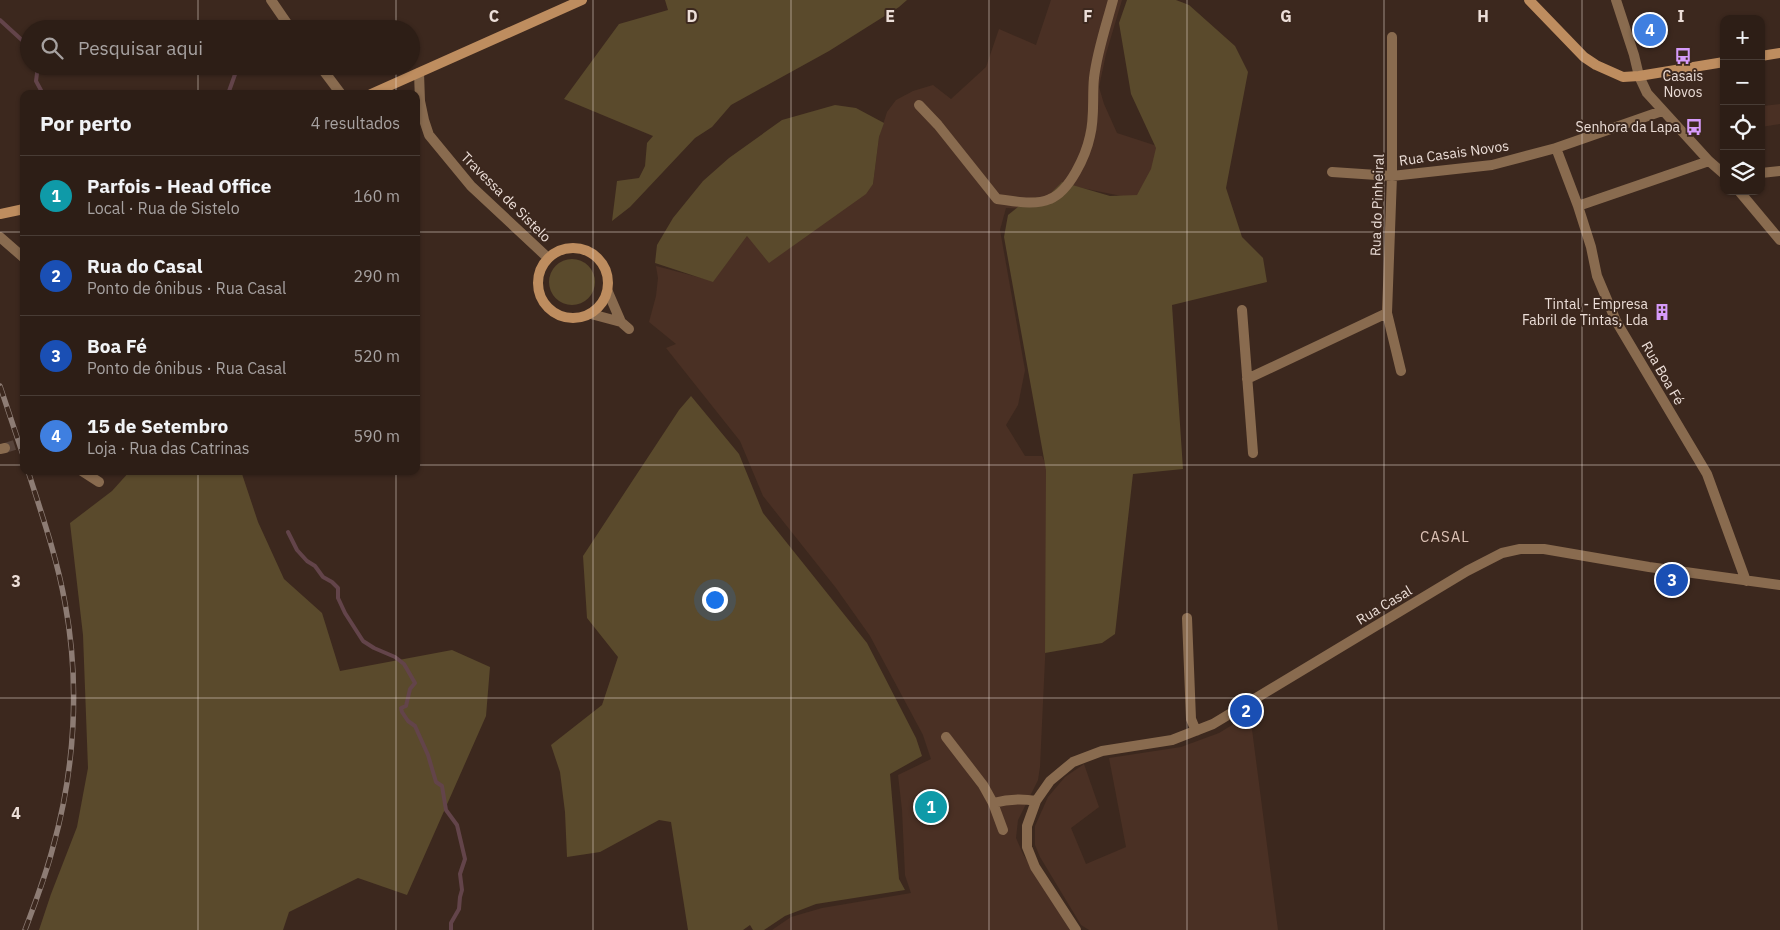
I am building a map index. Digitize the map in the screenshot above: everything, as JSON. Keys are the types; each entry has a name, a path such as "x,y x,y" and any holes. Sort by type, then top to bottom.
{"street":[{"path":"271,0 285,20"},
{"path":"420,73 582,0"},
{"path":"920,105 997,199 1026,203 1051,199 1069,184 1081,162 1090,135 1094,79 1099,49 1112,0"},
{"path":"1530,0 1584,57 1596,66 1623,77 1720,63"},
{"path":"1616,0 1639,76 1647,93 1720,171"},
{"name":"Rua do Pinheiral","path":"1392,37 1392,176 1387,313 1401,371"},
{"path":"1765,55 1780,53"},
{"path":"327,75 338,90"},
{"path":"379,90 414,75"},
{"name":"Travessa de Sistelo","path":"419,75 420,90"},
{"name":"Travessa de Sistelo","path":"420,101 429,135 471,186 548,258"},
{"name":"Rua Casais Novos","path":"1332,172 1392,176 1492,165 1556,148 1662,111"},
{"name":"Rua Boa Fé","path":"1556,148 1578,206 1591,247 1597,276 1616,321 1707,474 1746,581"},
{"path":"1578,206 1709,161"},
{"path":"1765,173 1780,171"},
{"path":"1742,195 1780,240"},
{"path":"0,214 20,211"},
{"path":"0,237 20,254"},
{"path":"575,247 585,250 594,254 602,261 609,280 608,292 598,308 591,314 580,318 569,318 559,315 549,309 542,300 538,290 538,278 541,267 548,258 565,248 575,247"},
{"path":"591,314 625,325 608,292"},
{"path":"1242,310 1253,453"},
{"path":"1247,379 1387,313"},
{"path":"88,475 99,482"},
{"name":"Rua Casal","path":"1076,930 1036,867 1027,847 1027,826 1036,801 1050,780 1073,762 1102,751 1172,740 1214,724 1468,571 1502,553 1520,549 1544,549 1650,567 1780,585"},
{"path":"1187,618 1190,707 1191,719 1196,731"},
{"path":"946,738 983,785 993,803 1003,830"},
{"path":"993,803 1017,799 1036,801"}],"shaded area":[{"path":"665,0 907,0 829,51 731,105 712,127 695,138 630,207 612,221 617,181 639,178 645,166 647,143 653,136 564,99 619,24 668,10"},
{"path":"1051,0 1122,0 1106,54 1099,87 1104,104 1117,133 1160,147 1146,201 1077,187 1031,209 1006,208 1000,230 1025,370 1018,405 1006,425 1025,456 1042,456 1049,471 1049,574 1040,767 1038,780 1018,820 1016,838 1023,854 1070,930 772,930 791,917 822,908 911,893 905,875 902,810 898,775 931,759 923,735 870,636 836,588 763,496 740,441 666,348 676,344 649,322 656,296 658,278 656,266 713,281 747,236 873,184 879,137 887,112 896,100 913,91 933,85 951,99 986,67 999,29 1036,45"},
{"path":"1127,0 1176,0 1189,5 1235,46 1248,72 1226,188 1242,237 1263,258 1267,282 1172,305 1183,469 1133,474 1115,634 1102,643 1045,653 1046,470 1004,237 1008,215 1029,198 1047,197 1062,182 1110,196 1137,195 1151,169 1156,148 1131,94 1119,23"},
{"path":"1780,104 1780,124 1765,126 1765,106"},
{"path":"835,105 856,108 884,123 879,137 873,184 866,194 769,263 747,236 713,282 655,263 657,245 673,218 703,181 729,158 782,120"},
{"path":"572,259 585,263 591,269 595,282 591,295 585,301 572,305 559,301 553,295 549,282 553,269 559,263"},
{"path":"691,396 739,454 763,513 867,643 916,738 922,756 890,774 899,879 905,890 816,904 785,916 764,930 753,930 750,925 743,930 688,930 671,822 659,820 600,852 567,857 565,812 560,772 551,745 602,705 618,657 587,618 583,556 679,410"},
{"path":"126,475 242,475 258,522 284,579 322,613 340,671 452,650 490,667 486,716 407,895 358,878 289,912 283,930 39,930 77,827 88,768 83,635 70,523 112,491"},
{"path":"1250,714 1278,930 1089,930 1081,925 1040,857 1035,845 1035,826 1048,797 1065,777 1084,764 1099,807 1071,828 1086,864 1126,847 1109,758 1181,747 1219,733"}],"waterway":[{"path":"0,20 20,38"},
{"path":"37,75 36,81 41,90"},
{"path":"229,90 235,75"},
{"path":"288,532 297,550 307,561 315,566 323,577 338,588 338,598 345,613 363,641 395,657 404,664 415,683 410,689 406,706 401,708 402,712 408,721 415,726 428,755 436,782 442,786 446,810 457,825 465,859 460,874 462,890 459,909 451,923 451,930"}],"tunnel":[{"path":"5,448 20,443"}],"railway":[{"path":"0,386 20,446"},
{"path":"25,930 47,868 60,817 70,757 74,695 70,633 62,586 29,475"}],"place":[{"name":"15 de Setembro","path":"1650,30"},
{"name":"Casais Novos","path":"1683,56"},
{"name":"Senhora da Lapa","path":"1694,127"},
{"name":"Tintal - Empresa Fabril de Tintas, Lda","path":"1662,312"},
{"name":"Boa Fé","path":"1672,580"},
{"name":"Rua do Casal","path":"1246,711"},
{"name":"Parfois - Head Office","path":"931,807"}],"district":[{"name":"CASAL","path":"1445,537"}]}
